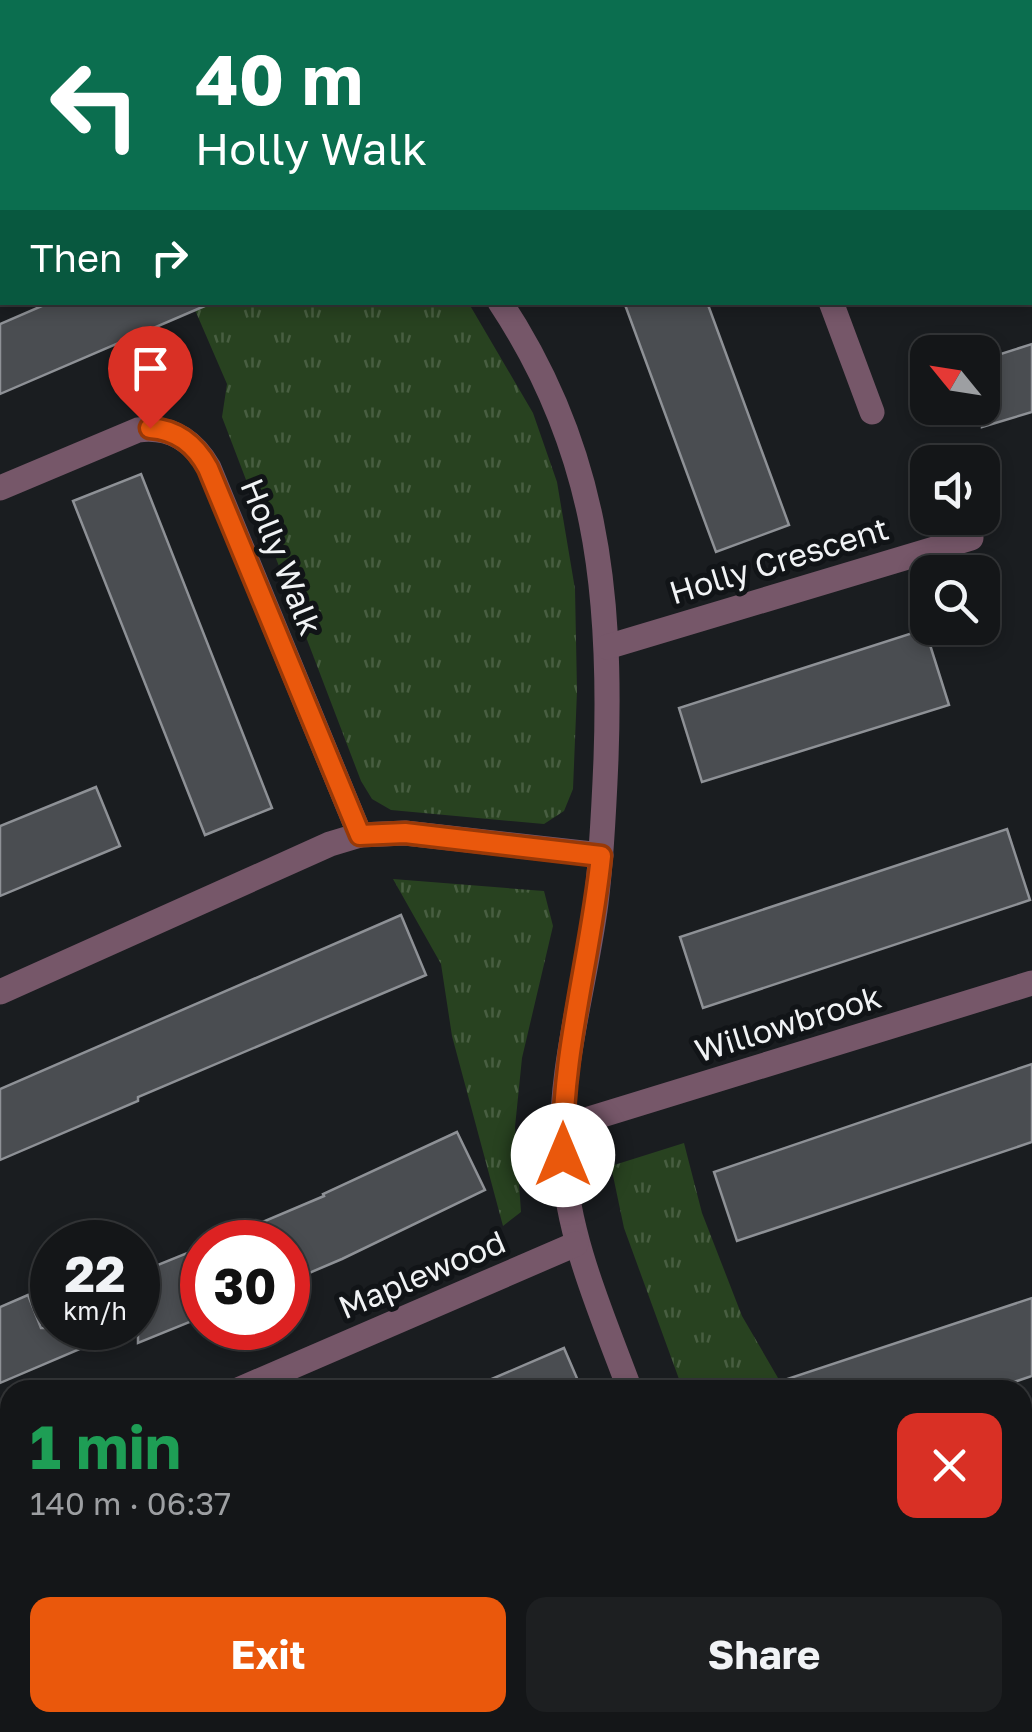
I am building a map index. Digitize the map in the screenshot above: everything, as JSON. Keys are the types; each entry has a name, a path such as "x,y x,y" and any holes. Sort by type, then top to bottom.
{"street":[{"path":"502,305 546,380 579,467 596,544 606,647 601,856 570,1043 562,1127 565,1179 576,1244 626,1380"},
{"path":"832,305 872,412"},
{"name":"Holly Walk","path":"0,488 138,430 170,432 196,449 208,468 360,835"},
{"name":"Holly Crescent","path":"606,647 970,538"},
{"path":"0,992 330,844 360,835 405,833 601,856"},
{"name":"Willowbrook","path":"562,1127 1032,983"},
{"name":"Maplewood","path":"261,1380 576,1244"}],"green space":[{"path":"193,305 470,305 533,413 557,482 575,589 577,691 573,789 564,811 544,824 391,810 372,799 361,781 222,417 227,384"},
{"path":"393,879 544,891 553,926 522,1058 515,1127 521,1212 503,1226 452,1036 441,964"},
{"path":"684,1143 702,1213 742,1316 779,1380 679,1380 624,1228 611,1166"}],"building":[{"path":"44,305 207,305 0,394 0,324"},
{"path":"625,305 708,305 789,525 716,552"},
{"path":"1032,344 1032,412 1000,422 1000,354"},
{"path":"141,474 272,808 205,835 73,501"},
{"path":"910,634 910,645 930,645 949,705 702,782 679,708"},
{"path":"96,787 120,846 0,896 0,826"},
{"path":"1007,829 1030,900 703,1008 680,937"},
{"path":"401,915 426,975 0,1160 0,1089"},
{"path":"1032,1064 1032,1142 737,1241 714,1172"},
{"path":"457,1132 485,1190 310,1273 310,1220 267,1220"},
{"path":"180,1256 180,1326 160,1334 160,1264"},
{"path":"28,1295 30,1350 77,1350 0,1380 0,1307"},
{"path":"1032,1298 1032,1376 1020,1380 784,1380"},
{"path":"564,1348 578,1380 489,1380"}],"route":[{"path":"150,428 180,436 196,449 208,468 360,835 405,833 601,856 566,1072 563,1155"}]}
